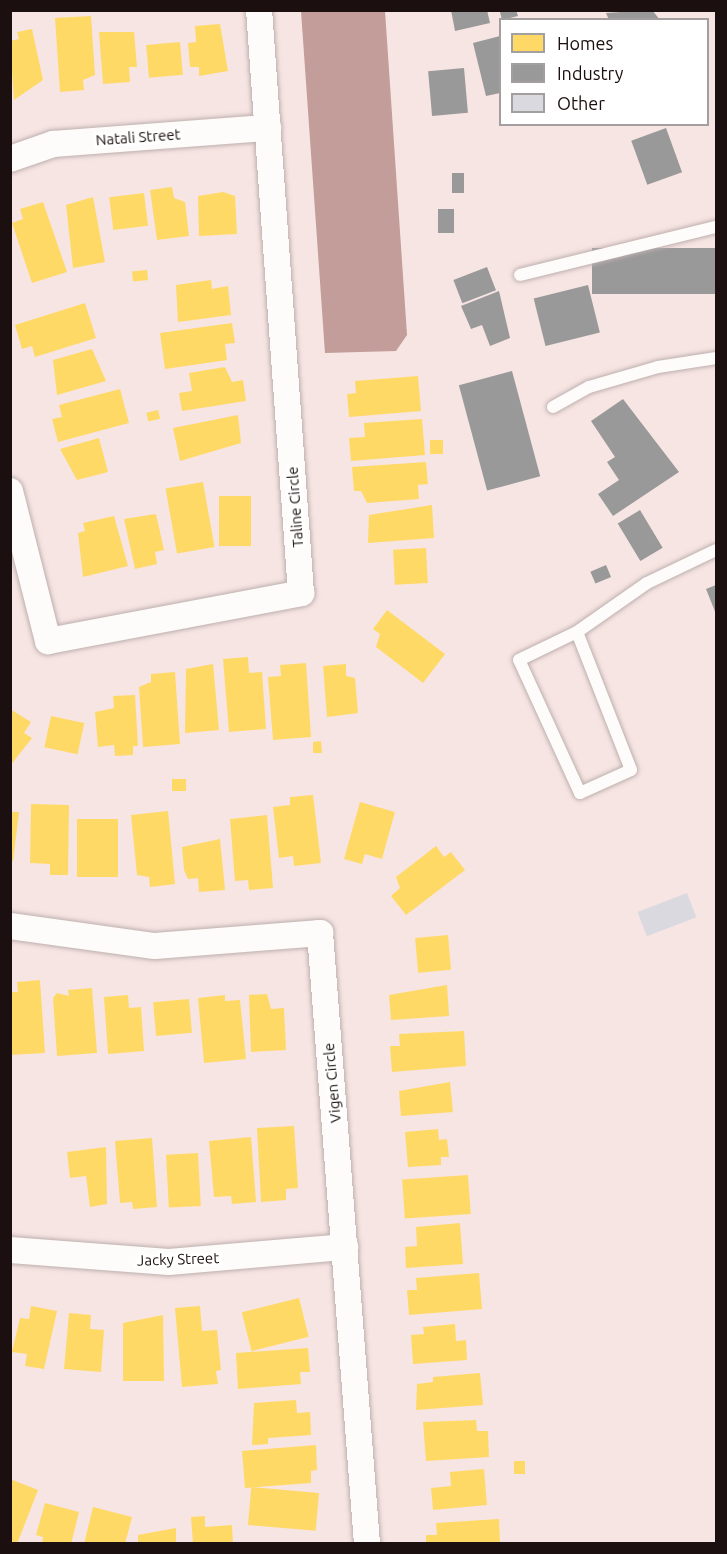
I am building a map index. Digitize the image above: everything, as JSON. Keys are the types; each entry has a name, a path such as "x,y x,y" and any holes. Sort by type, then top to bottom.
{"street":[{"name":"Taline Circle","path":"10,491 48,640 301,593 259,10"},
{"name":"Natali Street","path":"10,159 53,144 268,128"},
{"name":"Vigen Circle","path":"10,926 166,946 320,933 367,1544"},
{"name":"Jacky Street","path":"10,1250 169,1262 345,1247"}],"lane":[{"path":"520,275 717,227"},
{"path":"553,407 589,387 658,367 717,358"},
{"path":"577,632 631,770 580,794 519,660 577,632 647,583 717,550"}],"shaded area":[{"path":"301,11 385,11 407,335 396,351 325,353"}],"building: Homes":[{"path":"91,16 95,75 83,80 84,90 60,92 55,18"},
{"path":"220,24 228,71 199,76 199,67 190,67 188,43 196,42 195,26"},
{"path":"32,29 43,80 14,100 10,41 19,39 17,32"},
{"path":"99,32 134,32 137,67 129,67 130,82 103,84"},
{"path":"180,42 183,75 149,78 146,45"},
{"path":"172,187 174,198 185,202 189,236 157,240 150,190"},
{"path":"223,192 235,196 237,234 199,236 198,196"},
{"path":"144,193 148,226 113,230 109,197"},
{"path":"93,197 105,262 73,268 66,205"},
{"path":"43,202 67,272 32,283 12,223 23,219 20,209"},
{"path":"147,270 148,280 133,282 132,272"},
{"path":"211,280 212,289 228,286 231,315 178,322 176,285"},
{"path":"85,303 96,338 35,357 32,346 22,349 15,325"},
{"path":"232,323 235,343 225,344 227,360 165,369 160,333"},
{"path":"92,349 106,381 57,395 53,360"},
{"path":"225,367 232,382 243,380 246,401 182,411 179,393 192,391 189,373"},
{"path":"418,376 421,411 349,417 347,394 356,393 355,381"},
{"path":"120,389 129,423 58,442 52,419 62,417 59,405"},
{"path":"158,410 160,419 148,421 146,413"},
{"path":"238,415 241,443 180,461 173,428"},
{"path":"422,419 425,455 351,461 349,438 365,437 364,423"},
{"path":"99,438 108,472 77,480 60,449"},
{"path":"430,440 443,440 443,454 430,454"},
{"path":"426,462 428,484 418,485 419,499 367,503 361,491 354,491 352,467"},
{"path":"203,482 214,547 177,554 166,489"},
{"path":"219,496 251,496 251,546 219,546"},
{"path":"432,505 434,538 368,543 369,515"},
{"path":"156,514 164,550 155,552 157,564 135,569 124,519"},
{"path":"114,516 128,566 83,577 78,533 85,531 83,523"},
{"path":"426,548 428,583 395,585 393,550"},
{"path":"387,610 445,654 423,683 376,647 380,634 373,629"},
{"path":"248,657 249,673 262,672 266,729 229,732 223,659"},
{"path":"306,663 311,737 273,740 268,677 281,676 280,665"},
{"path":"213,664 219,730 185,733 186,669"},
{"path":"346,664 346,676 355,678 358,713 327,717 323,666"},
{"path":"175,672 180,744 143,747 139,687 151,682 151,674"},
{"path":"135,695 138,746 133,746 133,755 115,756 114,745 98,747 95,712 114,708 113,696"},
{"path":"10,709 31,722 24,733 32,738 10,766"},
{"path":"51,716 84,723 78,754 44,747"},
{"path":"321,741 322,753 313,753 313,742"},
{"path":"172,779 186,779 186,791 172,791"},
{"path":"313,795 321,863 294,866 293,856 279,858 273,807 290,805 290,797"},
{"path":"360,802 395,812 382,859 365,854 362,864 344,859"},
{"path":"31,804 69,805 68,875 50,875 50,864 30,863"},
{"path":"168,811 175,884 150,887 149,877 137,875 131,815"},
{"path":"10,812 19,812 13,861 10,861"},
{"path":"267,815 273,888 249,890 248,880 235,881 230,819"},
{"path":"77,819 118,819 118,877 77,877"},
{"path":"220,839 225,890 199,892 198,878 188,879 184,870 182,847"},
{"path":"436,846 444,857 451,852 465,870 406,915 391,896 400,888 396,877"},
{"path":"448,935 451,970 418,973 415,938"},
{"path":"40,980 45,1053 10,1055 10,992 18,992 17,982"},
{"path":"447,985 449,1016 391,1020 389,995"},
{"path":"92,988 97,1053 57,1056 53,998 57,993 69,996 68,990"},
{"path":"267,994 271,1009 284,1008 286,1050 251,1052 249,995"},
{"path":"128,995 129,1008 141,1007 144,1051 108,1054 104,997"},
{"path":"225,995 225,1001 240,1000 246,1059 204,1063 198,998"},
{"path":"189,999 192,1033 156,1036 153,1002"},
{"path":"464,1031 466,1066 392,1072 390,1046 400,1046 399,1034"},
{"path":"450,1082 453,1112 401,1116 399,1091"},
{"path":"294,1126 298,1188 286,1189 286,1200 261,1202 257,1128"},
{"path":"438,1129 439,1140 447,1139 449,1157 441,1157 441,1165 408,1167 405,1132"},
{"path":"251,1137 256,1202 232,1204 231,1196 214,1197 209,1141"},
{"path":"152,1138 157,1207 133,1209 132,1202 120,1203 115,1141"},
{"path":"106,1147 107,1204 90,1207 86,1176 70,1178 67,1152"},
{"path":"198,1153 201,1206 169,1208 166,1155"},
{"path":"468,1175 471,1214 405,1219 402,1180"},
{"path":"460,1223 463,1264 406,1268 405,1247 417,1246 416,1227"},
{"path":"479,1273 482,1309 409,1315 407,1290 417,1290 416,1278"},
{"path":"299,1298 309,1337 251,1351 242,1312"},
{"path":"31,1306 57,1311 44,1369 25,1366 27,1354 12,1352 20,1318 29,1319"},
{"path":"200,1306 202,1331 217,1330 221,1370 216,1371 218,1384 182,1387 175,1308"},
{"path":"69,1313 91,1315 90,1329 104,1330 101,1372 64,1369"},
{"path":"163,1315 164,1381 123,1381 123,1323"},
{"path":"455,1324 456,1341 466,1340 467,1360 413,1364 411,1335 424,1334 423,1327"},
{"path":"308,1348 310,1372 300,1372 301,1384 238,1389 236,1353"},
{"path":"480,1373 483,1405 416,1410 417,1384 433,1382 433,1377"},
{"path":"296,1400 297,1413 310,1412 311,1435 268,1438 268,1444 252,1445 254,1403"},
{"path":"476,1420 477,1431 488,1431 489,1457 426,1461 423,1422"},
{"path":"316,1445 317,1470 311,1471 311,1483 245,1488 242,1451"},
{"path":"514,1461 525,1461 525,1474 514,1474"},
{"path":"484,1469 487,1505 433,1510 431,1488 451,1486 450,1472"},
{"path":"10,1479 38,1490 17,1544 10,1544"},
{"path":"251,1487 319,1493 316,1531 248,1525"},
{"path":"45,1503 79,1512 71,1544 42,1544 43,1537 36,1535"},
{"path":"93,1507 132,1517 125,1544 84,1544"},
{"path":"205,1516 205,1527 232,1525 233,1544 193,1544 191,1517"},
{"path":"499,1519 500,1544 426,1544 426,1535 437,1535 436,1523"},
{"path":"176,1528 176,1544 138,1544 138,1535"}],"building: Industry":[{"path":"451,10 487,10 490,23 455,31"},
{"path":"516,10 518,16 502,18 500,12"},
{"path":"652,10 658,18 608,18 606,13"},
{"path":"499,36 499,93 486,96 473,43"},
{"path":"464,68 468,113 432,116 428,71"},
{"path":"666,128 682,172 647,185 631,141"},
{"path":"452,173 464,173 464,193 452,193"},
{"path":"438,209 454,209 454,233 438,233"},
{"path":"592,248 716,248 716,294 592,294"},
{"path":"487,267 496,290 462,303 453,280"},
{"path":"588,285 600,333 546,346 534,299"},
{"path":"499,291 510,338 490,346 482,325 471,329 461,306"},
{"path":"512,371 540,476 487,491 459,385"},
{"path":"623,399 679,472 613,516 598,494 619,480 607,462 615,457 591,421"},
{"path":"640,510 663,548 640,561 618,523"},
{"path":"606,565 611,577 595,584 590,572"},
{"path":"716,585 716,614 706,589"}],"building: Other":[{"path":"687,893 696,917 647,936 638,912"}]}
